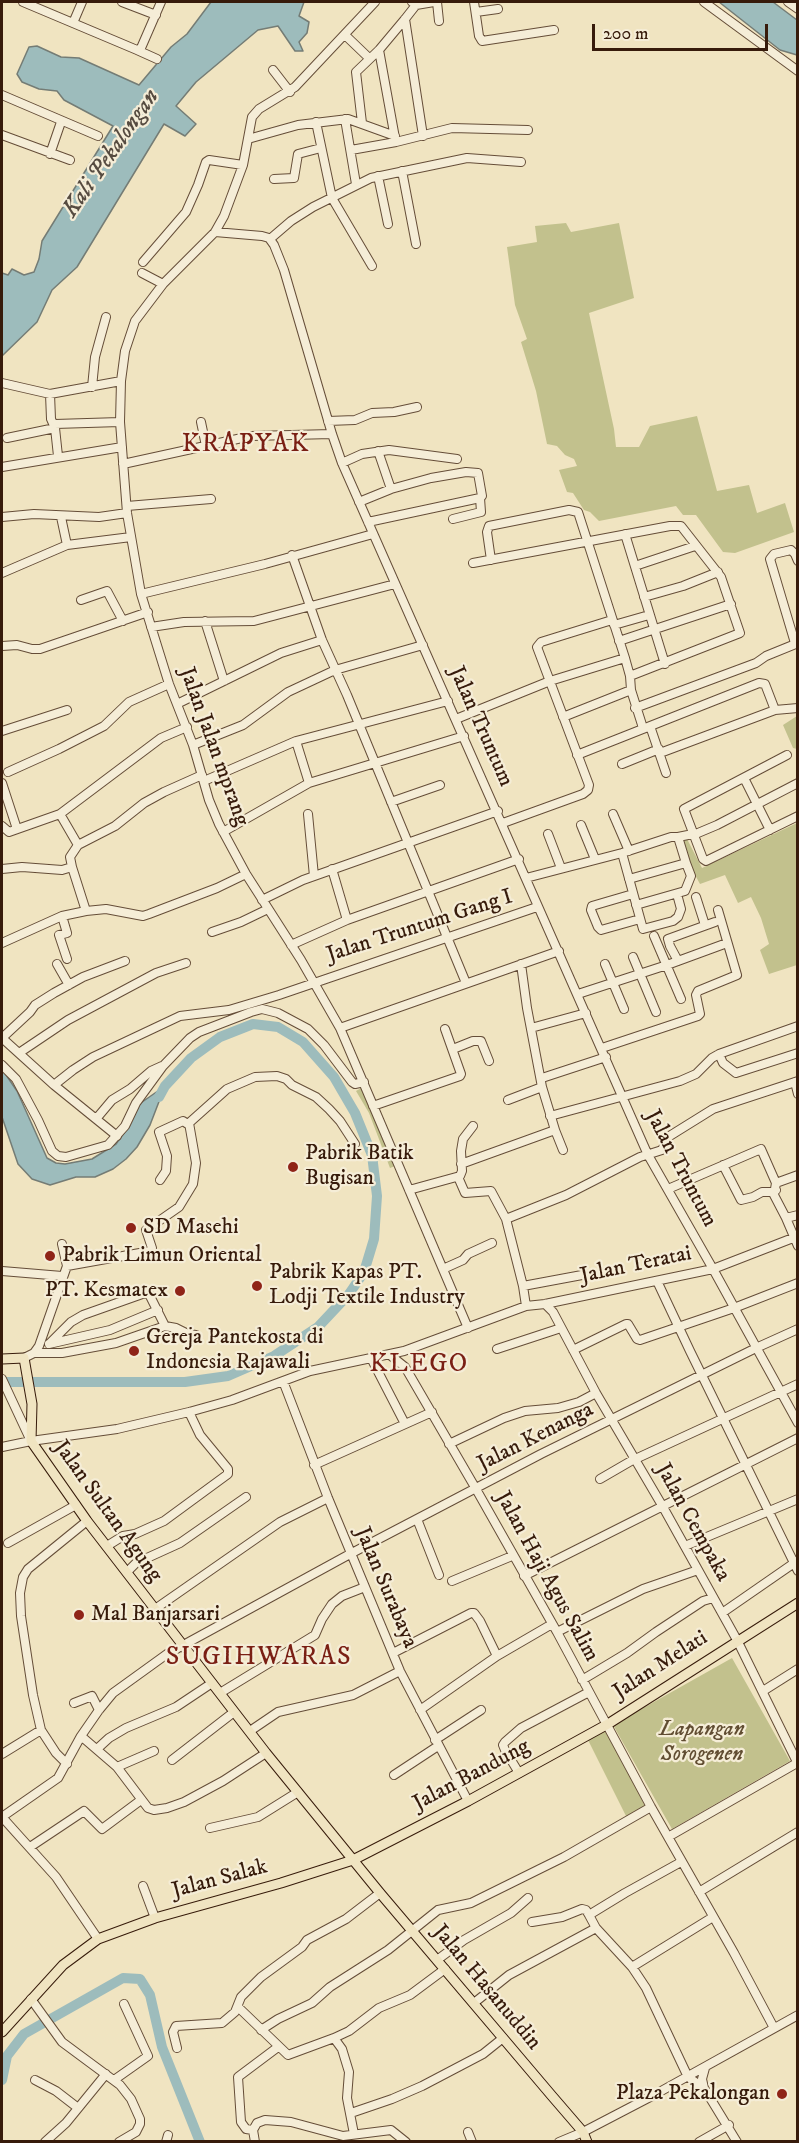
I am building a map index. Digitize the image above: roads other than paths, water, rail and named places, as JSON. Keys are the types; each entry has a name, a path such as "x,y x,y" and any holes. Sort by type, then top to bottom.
{"main road":[{"path":"2,1359 24,1361"},
{"name":"Jalan Sultan Agung","path":"24,1361 32,1404 31,1441 106,1546 266,1753 353,1860"},
{"name":"Jalan Melati","path":"608,1724 798,1603"},
{"name":"Jalan Bandung","path":"353,1860 468,1801 608,1724"},
{"name":"Jalan Hasanuddin","path":"353,1860 585,2137"},
{"name":"Jalan Salak","path":"2,2032 63,1965 98,1939 155,1918 281,1883 353,1860"}],"street":[{"path":"23,2 157,59"},
{"path":"73,23 82,2"},
{"path":"122,2 156,15"},
{"path":"137,50 140,49 161,2"},
{"name":"Jalan Jalan mprang","path":"375,2 290,92 256,112 250,120 243,165 232,198 215,232 163,284 135,321 127,342 121,381 120,422 127,509 141,594 169,684 193,745 209,800 246,874 314,981 340,1028 468,1328"},
{"path":"362,123 355,73 379,50 405,19 414,3 435,2 439,21"},
{"path":"474,2 482,42 554,30"},
{"path":"704,2 798,71"},
{"path":"788,2 798,9"},
{"path":"476,12 498,9"},
{"path":"405,19 423,136"},
{"path":"345,35 369,58"},
{"path":"379,50 395,139"},
{"path":"273,70 290,92"},
{"path":"2,95 98,136"},
{"path":"345,119 356,184"},
{"path":"248,139 316,122 352,119 395,139"},
{"path":"50,154 61,122"},
{"path":"316,122 332,198 372,266"},
{"path":"351,150 395,139 461,128 528,130"},
{"path":"2,135 70,160"},
{"path":"274,179 294,178 297,155 321,148"},
{"path":"215,232 262,236 270,239 291,221 356,184 378,176 467,158 521,162"},
{"path":"143,262 188,209 206,162 243,165"},
{"path":"402,171 417,244"},
{"path":"378,176 388,224"},
{"name":"Jalan Truntum","path":"270,239 284,270 342,463 498,811 537,907 602,1048 601,1058 644,1156 668,1190 713,1269"},
{"path":"142,273 163,284"},
{"path":"92,387 95,357 106,317"},
{"path":"2,383 50,394 121,381"},
{"path":"50,394 51,419 55,426 58,456"},
{"path":"328,421 355,420 372,413 394,412 417,407"},
{"path":"7,438 55,426 120,422"},
{"path":"201,422 206,446"},
{"path":"123,464 251,436 332,434"},
{"path":"2,467 122,447"},
{"path":"342,463 362,454 396,450 457,459"},
{"path":"378,451 391,489"},
{"path":"359,502 391,489 431,478 477,472 482,496 480,498 481,512 453,519"},
{"path":"368,522 480,498"},
{"path":"2,517 34,514 99,517 127,509 211,499"},
{"path":"491,560 487,529 491,525 574,510 580,515 625,658 635,708 659,751 666,773"},
{"path":"61,517 67,545"},
{"path":"473,563 675,525 683,529 718,572 740,634 630,676"},
{"path":"141,594 265,564 373,534"},
{"path":"625,534 665,664"},
{"path":"2,573 67,545 131,537"},
{"path":"635,566 695,546"},
{"path":"635,708 756,663 796,643 770,559 774,554 791,550 798,561"},
{"path":"292,555 322,640 466,982"},
{"path":"644,597 718,572"},
{"path":"151,627 205,621 254,621 395,584"},
{"path":"81,600 107,591 123,621"},
{"path":"619,641 731,604"},
{"path":"2,646 17,645 40,650 148,612"},
{"path":"502,822 577,795 589,785 537,650 539,643 613,622 649,615"},
{"path":"205,621 224,681"},
{"path":"177,704 281,653 322,640"},
{"path":"193,745 243,725 288,692 335,670 423,645"},
{"path":"456,719 550,681 625,658"},
{"path":"577,755 762,683 765,684 776,710"},
{"path":"8,772 104,726 129,702 169,684"},
{"path":"563,717 631,690"},
{"path":"86,910 70,857 78,845 115,826 144,803 296,741 448,701"},
{"path":"622,764 776,710 798,708"},
{"path":"2,731 67,710"},
{"path":"2,826 9,831 60,814 161,738 187,727"},
{"path":"223,832 309,783 464,736"},
{"path":"296,741 309,783"},
{"path":"787,755 685,807 684,812 703,860 706,861 798,816"},
{"path":"744,778 770,830"},
{"path":"2,783 17,829"},
{"path":"526,878 626,852 671,837 694,834 717,825 798,783"},
{"path":"391,802 440,785"},
{"path":"262,900 332,869 498,811"},
{"path":"60,814 78,845"},
{"path":"308,814 310,854 314,876"},
{"path":"613,814 626,852 629,879 643,928 676,920 681,909 677,894"},
{"path":"581,825 595,859"},
{"path":"548,834 561,868"},
{"path":"636,905 685,891 691,881 691,876 678,837"},
{"path":"291,945 347,920 519,860"},
{"path":"629,879 686,863"},
{"path":"2,869 22,867 62,870 72,867"},
{"path":"332,869 347,920"},
{"path":"2,943 62,916 86,910 106,909 143,916 201,895 246,874"},
{"path":"633,894 592,906 591,910 601,930 640,919"},
{"path":"696,897 705,925"},
{"name":"Jalan Truntum Gang I","path":"54,1085 93,1058 180,1016 229,1010 279,995 314,981 537,907"},
{"path":"212,932 268,909"},
{"path":"602,1048 698,1016 700,1014 696,995 698,991 737,975 718,910"},
{"path":"62,916 67,933 60,935 68,959"},
{"path":"678,961 668,939 715,922"},
{"path":"654,936 681,999"},
{"path":"578,994 727,943"},
{"path":"340,1028 559,951"},
{"path":"633,957 656,1012"},
{"path":"117,1136 54,1085 2,1038 35,1005 69,985 125,961"},
{"path":"19,1053 68,1020 156,972 186,963"},
{"path":"57,964 69,985"},
{"path":"521,964 543,1087 550,1116 563,1150"},
{"path":"605,964 624,1009"},
{"path":"2,1065 16,1079 52,1151 57,1156 104,1148 125,1125 136,1102 163,1066 190,1038 199,1032 262,1010 290,1018 308,1029 324,1045 352,1083 364,1082"},
{"path":"531,1028 586,1013"},
{"path":"550,1116 653,1090 690,1077 719,1054 798,1026"},
{"path":"373,1106 459,1078 461,1074 445,1029"},
{"path":"453,1049 473,1041 481,1041 489,1061"},
{"path":"719,1054 723,1063 736,1073 798,1053"},
{"path":"542,1078 601,1058"},
{"path":"96,1119 112,1100 130,1089 151,1071 163,1066"},
{"path":"67,1266 151,1251 146,1230 179,1207 193,1184 196,1163 189,1125 195,1116 234,1085 255,1077 277,1076 286,1079 292,1085 316,1097 340,1121 354,1144"},
{"path":"506,1219 566,1195 644,1156 662,1150 668,1137 713,1109 731,1101 796,1081 798,1094"},
{"path":"508,1100 543,1087"},
{"path":"160,1180 166,1171 168,1156 159,1132 183,1121 189,1125"},
{"path":"410,1190 458,1177 462,1171 463,1139 473,1126"},
{"path":"461,1164 555,1130"},
{"path":"668,1190 761,1149 776,1186 774,1195 798,1246"},
{"path":"723,1165 741,1200 753,1197 762,1191 771,1192 776,1186 798,1175"},
{"path":"458,1177 465,1193 491,1191 506,1219 526,1306"},
{"path":"786,1218 798,1215"},
{"path":"713,1269 793,1238"},
{"path":"443,1269 492,1243"},
{"path":"36,1349 67,1266 62,1244"},
{"name":"Jalan Teratai","path":"2,1447 117,1428 189,1412 232,1400 310,1371 404,1351 526,1306 713,1269 798,1423"},
{"path":"2,1271 62,1276"},
{"path":"523,1286 582,1275"},
{"path":"657,1281 796,1565 722,1613"},
{"path":"573,1350 626,1324 638,1340 734,1308 798,1283"},
{"path":"50,1343 66,1327 83,1315 148,1292 165,1326"},
{"name":"Jalan Cempaka","path":"545,1304 552,1312 557,1330 573,1350 592,1395 660,1509 685,1546 698,1570 708,1600 722,1613 737,1640 794,1750 797,1763"},
{"path":"24,1361 36,1349 50,1343 110,1330 158,1310"},
{"path":"36,1349 62,1353 117,1343 165,1326 196,1335"},
{"name":"Jalan Kenanga","path":"2,1817 58,1778 81,1736 113,1693 167,1654 417,1519 608,1421 798,1329"},
{"path":"497,1349 557,1330"},
{"name":"Jalan Haji Agus Salim","path":"404,1351 405,1367"},
{"name":"Jalan Haji Agus Salim","path":"390,1355 405,1367 476,1489 608,1724 651,1808 774,2028"},
{"path":"371,1359 404,1422"},
{"name":"Jalan Sultan Agung","path":"2,1378 31,1441"},
{"name":"Jalan Surabaya","path":"282,1382 350,1554 400,1671 468,1801"},
{"path":"600,1479 631,1461 798,1384"},
{"path":"449,1444 504,1418 525,1411 558,1408 579,1402 592,1395"},
{"path":"106,1546 123,1536 164,1521 228,1474 225,1466 200,1435 189,1412"},
{"path":"314,1464 404,1422 432,1412"},
{"path":"524,1576 798,1438"},
{"path":"127,1572 136,1563 168,1550 189,1538 246,1497"},
{"path":"155,1609 280,1522 328,1498"},
{"path":"685,1546 798,1499"},
{"path":"8,1543 76,1505"},
{"path":"417,1519 439,1575"},
{"path":"67,1764 56,1753 41,1730 33,1695 21,1616 21,1585 28,1569 87,1521"},
{"path":"452,1581 513,1556"},
{"path":"557,1632 643,1589 698,1570"},
{"path":"220,1693 315,1635 332,1604 342,1596 365,1587"},
{"path":"582,1680 708,1600"},
{"path":"393,1653 474,1613 497,1656"},
{"path":"420,1710 497,1656 552,1624"},
{"path":"763,1691 798,1669"},
{"path":"250,1731 278,1712 353,1695 400,1671"},
{"path":"97,1749 109,1738 126,1728 176,1707 212,1683"},
{"path":"519,1773 503,1746 505,1742 521,1728 589,1692"},
{"path":"74,1703 92,1696 99,1710"},
{"path":"394,1775 481,1710"},
{"path":"172,1760 234,1712"},
{"path":"2,1754 41,1730"},
{"path":"81,1736 117,1767 141,1800 148,1808 154,1810 184,1802 223,1781 266,1753"},
{"path":"117,1767 154,1751"},
{"path":"668,1837 797,1763"},
{"path":"210,1828 258,1817 298,1792"},
{"path":"30,1847 84,1811 102,1829 141,1800"},
{"path":"261,2030 312,2003 330,1987 388,1950 438,1910 471,1902 564,1857 651,1808"},
{"path":"2,1817 56,1876 98,1939"},
{"path":"699,1892 798,1832"},
{"path":"589,1916 681,1862"},
{"path":"143,1886 155,1918"},
{"path":"177,2048 173,2032 176,2026 220,2024 235,2012 241,1997 250,1986 302,1947 307,1940 346,1920 380,1893"},
{"path":"437,1960 510,1913 528,1898"},
{"path":"532,1922 562,1917 582,1909 586,1910 596,1928 632,1966 646,1988 688,2077 704,2088"},
{"path":"632,1966 713,1917"},
{"path":"474,2003 509,1975 596,1928"},
{"path":"238,2007 289,2055 349,2031 379,2008 414,1993 445,1969"},
{"path":"31,1999 64,2045 114,2080 131,2099 140,2122 136,2132 119,2142"},
{"path":"114,2080 148,2055 124,2004"},
{"path":"559,2142 585,2137 798,2015"},
{"path":"334,2038 342,2049 349,2072 347,2098 354,2134"},
{"path":"351,2113 422,2086 466,2064 503,2038"},
{"path":"253,2130 246,2129 241,2122 238,2077 278,2047"},
{"path":"705,2068 702,2079 704,2088 737,2142"},
{"path":"45,2142 66,2123 106,2074"},
{"path":"35,2080 56,2091 78,2108"},
{"path":"255,2142 253,2130 256,2123 265,2120 291,2122 337,2135 392,2130 406,2142"},
{"path":"699,2142 729,2126"},
{"path":"468,2132 472,2142"}],"water":[{"path":"211,2 304,2 299,16 309,22 307,33 299,42 303,51 295,51 278,26 258,30 196,82 176,106 196,124 185,136 164,124 77,267 52,290 37,322 2,356 2,273 8,275 12,269 24,275 34,272 42,241 113,126 64,100 57,91 39,89 22,82 17,74 29,47 37,46 61,57 79,58 139,85 171,47 187,34"},
{"path":"719,2 773,2 797,20 797,55 780,50"},
{"path":"2,1069 17,1091 47,1158 56,1163 65,1164 92,1159 116,1144 124,1133 135,1107 165,1086 150,1125 137,1147 126,1159 113,1169 95,1177 76,1177 50,1185 32,1179 18,1164 2,1117"}],"waterway":[{"name":"Kali Pekalongan","path":"2,1382 185,1382 228,1376 274,1356 318,1327 349,1294 364,1272 374,1239 377,1196 372,1155 355,1113 334,1077 303,1042 278,1027 253,1024 220,1037 191,1058 165,1086 159,1097"},
{"name":"Kali Pekalongan","path":"2,2080 7,2056 24,2034 123,1978 140,1979 150,1995 162,2047 200,2142"}],"place":[{"name":"Pabrik Batik Bugisan","path":"293,1167"},
{"name":"SD Masehi","path":"131,1228"},
{"name":"Pabrik Limun Oriental","path":"50,1256"},
{"name":"Pabrik Kapas PT. Lodji Textile Industry","path":"257,1286"},
{"name":"PT. Kesmatex","path":"180,1291"},
{"name":"Gereja Pantekosta di Indonesia Rajawali","path":"134,1351"},
{"name":"Mal Banjarsari","path":"79,1615"},
{"name":"Plaza Pekalongan","path":"782,2094"}],"district":[{"name":"KRAPYAK","path":"246,446"},
{"name":"KLEGO","path":"419,1366"},
{"name":"SUGIHWARAS","path":"259,1659"}],"park label":[{"name":"Lapangan Sorogenen","path":"702,1742"}]}
